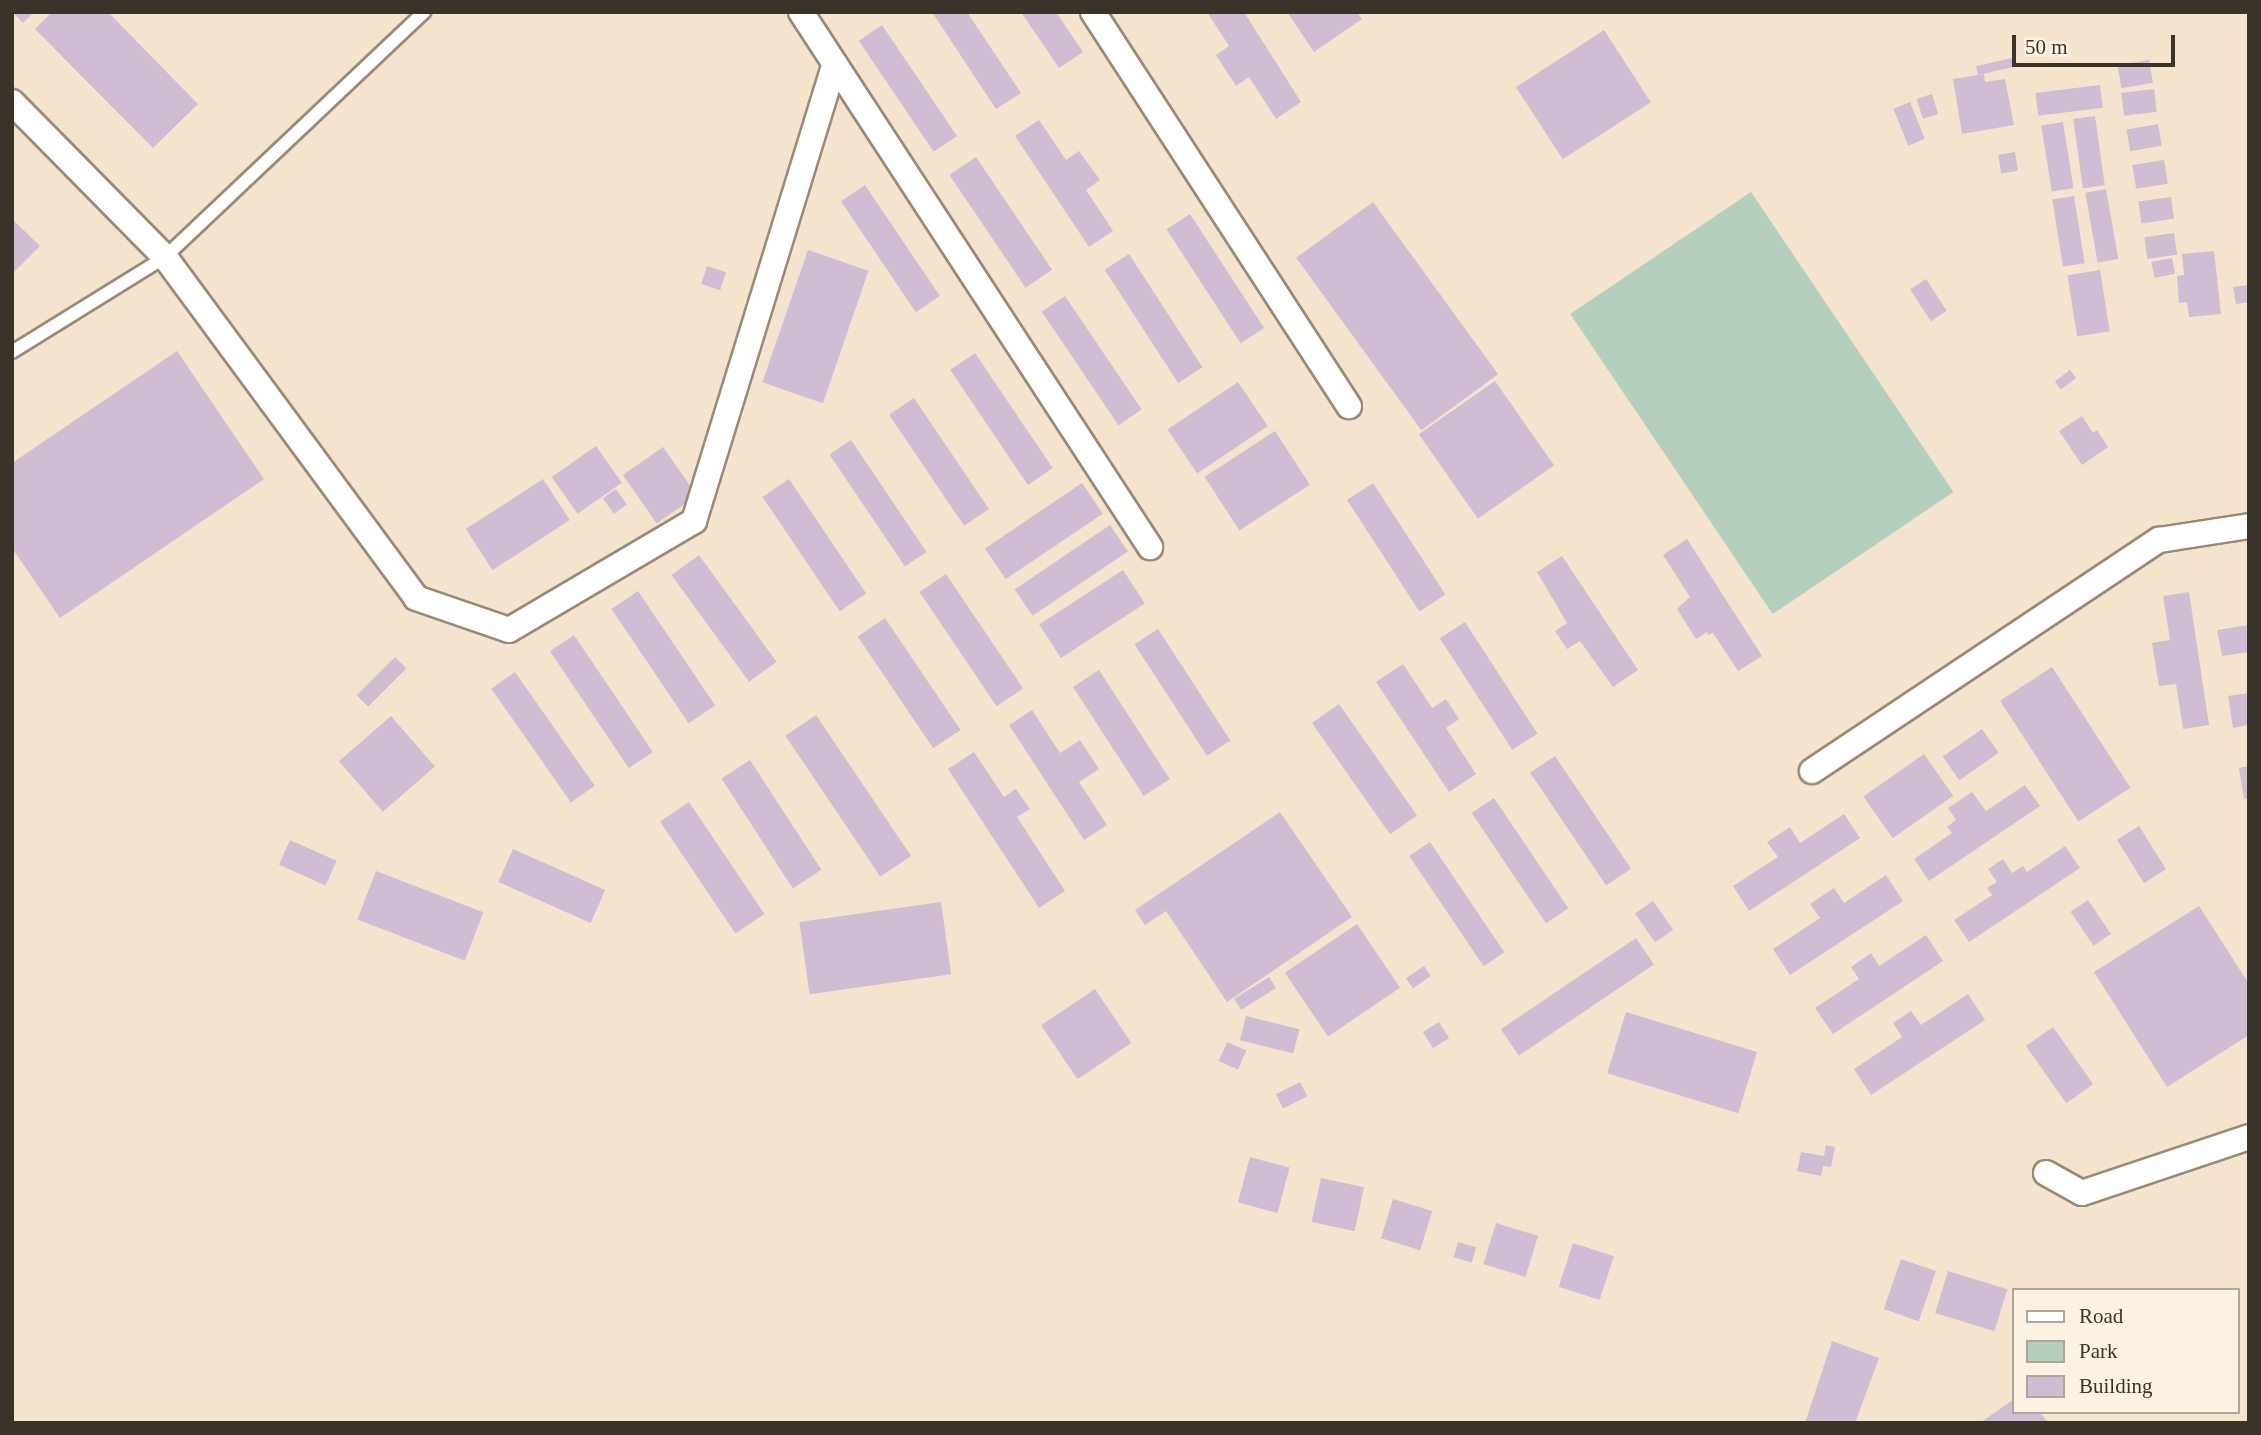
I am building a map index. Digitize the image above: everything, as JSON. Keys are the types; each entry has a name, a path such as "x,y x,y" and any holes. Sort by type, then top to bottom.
{"street":[{"path":"802,12 1150,547"},
{"path":"1093,12 1349,406"},
{"path":"12,102 165,257 415,598 509,630 694,521 835,64"},
{"path":"1812,771 2159,540 2249,526"},
{"path":"2046,1173 2082,1193 2249,1137"}],"lane":[{"path":"12,352 165,257 424,12"}],"green space":[{"path":"1751,192 1953,492 1773,614 1570,314"}],"building":[{"path":"12,12 34,12 23,23"},
{"path":"52,12 108,12 198,104 153,148 35,29"},
{"path":"932,12 967,12 1021,93 996,109"},
{"path":"1021,12 1056,12 1083,52 1059,68"},
{"path":"1207,12 1244,12 1301,102 1276,119 1249,77 1236,86 1216,55 1229,46"},
{"path":"1287,12 1357,12 1362,19 1314,52"},
{"path":"882,25 957,136 934,152 859,41"},
{"path":"1604,30 1651,102 1563,159 1516,87"},
{"path":"2012,58 2014,67 1978,75 1976,66"},
{"path":"2149,60 2153,83 2121,88 2117,66"},
{"path":"1984,74 1985,82 2005,79 2014,125 1962,134 1953,79"},
{"path":"2100,85 2103,108 2038,116 2035,93"},
{"path":"2154,89 2157,112 2124,116 2121,93"},
{"path":"1932,94 1938,114 1923,119 1917,99"},
{"path":"1910,102 1925,139 1908,146 1893,109"},
{"path":"2095,116 2105,185 2083,188 2073,119"},
{"path":"1039,120 1066,160 1079,151 1100,180 1086,190 1113,231 1089,247 1015,136"},
{"path":"2063,122 2073,188 2052,192 2041,125"},
{"path":"2158,124 2162,146 2130,151 2126,130"},
{"path":"2015,152 2018,171 2001,173 1998,155"},
{"path":"976,157 1052,270 1026,288 949,175"},
{"path":"2164,160 2168,184 2136,189 2132,165"},
{"path":"865,185 940,296 916,312 841,201"},
{"path":"2106,189 2118,259 2098,263 2085,193"},
{"path":"2074,196 2085,263 2063,267 2052,199"},
{"path":"2171,197 2174,219 2141,223 2138,202"},
{"path":"1373,202 1498,374 1421,430 1296,258"},
{"path":"1190,214 1264,328 1241,343 1167,229"},
{"path":"12,219 40,246 12,274"},
{"path":"2174,233 2177,255 2147,259 2144,237"},
{"path":"808,250 869,271 823,403 762,382"},
{"path":"2214,251 2221,314 2189,317 2187,302 2179,303 2177,276 2184,275 2182,254"},
{"path":"1129,254 1203,367 1178,383 1105,270"},
{"path":"2172,258 2175,274 2154,278 2151,262"},
{"path":"707,266 726,272 720,290 701,284"},
{"path":"2100,270 2110,331 2077,336 2067,275"},
{"path":"1926,279 1947,311 1931,321 1910,289"},
{"path":"2249,285 2249,302 2236,304 2233,287"},
{"path":"1065,296 1142,410 1118,425 1042,312"},
{"path":"177,351 264,479 60,618 12,548 12,463"},
{"path":"975,353 1053,468 1028,485 950,370"},
{"path":"2070,370 2076,378 2061,389 2055,381"},
{"path":"1495,381 1554,465 1478,519 1419,434"},
{"path":"1238,382 1268,426 1197,473 1168,430"},
{"path":"914,398 989,509 964,526 889,415"},
{"path":"2082,416 2093,433 2097,430 2108,447 2082,465 2059,431"},
{"path":"1275,431 1310,485 1239,530 1205,477"},
{"path":"851,440 926,552 905,566 829,455"},
{"path":"596,446 622,483 578,514 552,477"},
{"path":"663,447 697,495 657,523 623,475"},
{"path":"543,479 570,520 493,570 466,529"},
{"path":"789,479 866,593 840,611 762,497"},
{"path":"1082,483 1103,514 1006,579 985,548"},
{"path":"1373,483 1445,595 1419,611 1347,500"},
{"path":"616,489 627,505 614,514 603,498"},
{"path":"1110,525 1128,552 1033,616 1015,589"},
{"path":"1687,539 1762,656 1738,671 1713,633 1708,635 1707,632 1696,639 1677,609 1690,597 1663,555"},
{"path":"699,555 777,662 749,682 671,575"},
{"path":"1562,556 1638,670 1613,687 1580,641 1567,649 1555,631 1567,623 1537,572"},
{"path":"1123,570 1145,604 1061,658 1039,624"},
{"path":"946,574 1023,688 997,706 919,592"},
{"path":"638,591 715,705 689,723 611,609"},
{"path":"2189,592 2209,725 2183,729 2176,684 2159,686 2152,643 2170,640 2163,596"},
{"path":"885,618 960,730 933,748 858,636"},
{"path":"1465,622 1537,734 1512,750 1440,638"},
{"path":"2249,625 2249,652 2222,656 2217,630"},
{"path":"1158,629 1230,741 1207,756 1135,644"},
{"path":"574,635 653,752 629,768 550,651"},
{"path":"395,657 406,668 368,706 357,695"},
{"path":"1403,664 1432,708 1446,699 1459,719 1446,728 1476,774 1449,792 1376,682"},
{"path":"2052,667 2130,788 2078,822 2000,701"},
{"path":"1099,670 1170,779 1144,796 1073,687"},
{"path":"515,672 595,786 571,802 491,689"},
{"path":"2249,693 2249,725 2233,728 2228,696"},
{"path":"1339,704 1417,815 1390,834 1312,723"},
{"path":"1032,710 1060,753 1080,740 1099,769 1079,782 1107,825 1084,840 1009,725"},
{"path":"816,715 911,856 880,877 785,736"},
{"path":"391,716 435,767 383,812 339,761"},
{"path":"1982,729 1999,753 1959,780 1943,757"},
{"path":"974,752 1004,797 1016,789 1030,809 1017,817 1065,891 1039,908 948,769"},
{"path":"1924,754 1953,796 1893,838 1863,796"},
{"path":"1555,756 1631,869 1606,886 1530,773"},
{"path":"750,760 821,870 793,888 721,779"},
{"path":"2249,766 2249,798 2244,799 2239,768"},
{"path":"2025,785 2040,806 1929,881 1914,859 1952,833 1947,827 1956,820 1948,808 1972,792 1986,811"},
{"path":"1494,798 1568,908 1546,923 1472,813"},
{"path":"689,802 764,914 735,933 660,822"},
{"path":"1280,812 1352,917 1227,1002 1166,911 1145,925 1135,910"},
{"path":"1844,814 1860,838 1749,911 1733,886 1778,857 1767,842 1790,827 1800,843"},
{"path":"2139,826 2166,869 2144,883 2117,840"},
{"path":"290,840 337,861 326,885 279,865"},
{"path":"1430,842 1504,952 1484,966 1409,856"},
{"path":"2065,846 2080,868 1969,942 1954,920 1992,895 1987,888 1997,882 1988,869 2003,859 2012,873 2023,866 2027,872"},
{"path":"513,849 605,890 591,923 498,882"},
{"path":"376,871 483,912 465,961 357,920"},
{"path":"1886,875 1903,901 1790,975 1773,949 1820,918 1810,904 1834,888 1844,903"},
{"path":"2088,900 2111,934 2094,946 2071,912"},
{"path":"1653,901 1673,930 1655,942 1635,914"},
{"path":"941,902 951,974 810,994 799,922"},
{"path":"2199,906 2249,984 2249,1035 2167,1087 2094,972"},
{"path":"1357,924 1400,988 1328,1036 1285,973"},
{"path":"1926,935 1943,961 1833,1034 1815,1008 1859,979 1851,967 1871,953 1879,966"},
{"path":"1636,938 1654,965 1519,1056 1501,1029"},
{"path":"1424,966 1431,976 1413,988 1406,979"},
{"path":"1269,977 1276,988 1241,1010 1234,999"},
{"path":"1095,989 1131,1043 1077,1079 1041,1025"},
{"path":"1968,994 1985,1020 1871,1095 1854,1069 1902,1037 1893,1023 1911,1011 1921,1025"},
{"path":"1626,1012 1757,1052 1738,1113 1607,1073"},
{"path":"1246,1016 1299,1029 1293,1054 1240,1040"},
{"path":"1439,1022 1449,1038 1433,1048 1423,1032"},
{"path":"2053,1027 2093,1084 2066,1103 2026,1046"},
{"path":"1227,1042 1246,1050 1238,1070 1219,1061"},
{"path":"1300,1082 1307,1096 1283,1109 1276,1094"},
{"path":"1826,1145 1835,1147 1831,1167 1823,1166 1821,1176 1797,1171 1801,1152 1824,1156"},
{"path":"1250,1157 1290,1168 1277,1213 1238,1202"},
{"path":"1321,1178 1364,1187 1355,1231 1312,1222"},
{"path":"1393,1199 1432,1211 1420,1250 1381,1238"},
{"path":"1496,1223 1538,1236 1526,1277 1483,1264"},
{"path":"1458,1242 1476,1247 1472,1263 1454,1257"},
{"path":"1573,1243 1614,1256 1600,1300 1559,1287"},
{"path":"1901,1259 1936,1271 1919,1321 1884,1309"},
{"path":"1948,1271 2007,1289 1994,1331 1935,1313"},
{"path":"1832,1341 1879,1358 1855,1423 1805,1423"},
{"path":"2012,1400 2012,1414 2041,1414 2048,1423 1980,1423"}]}
